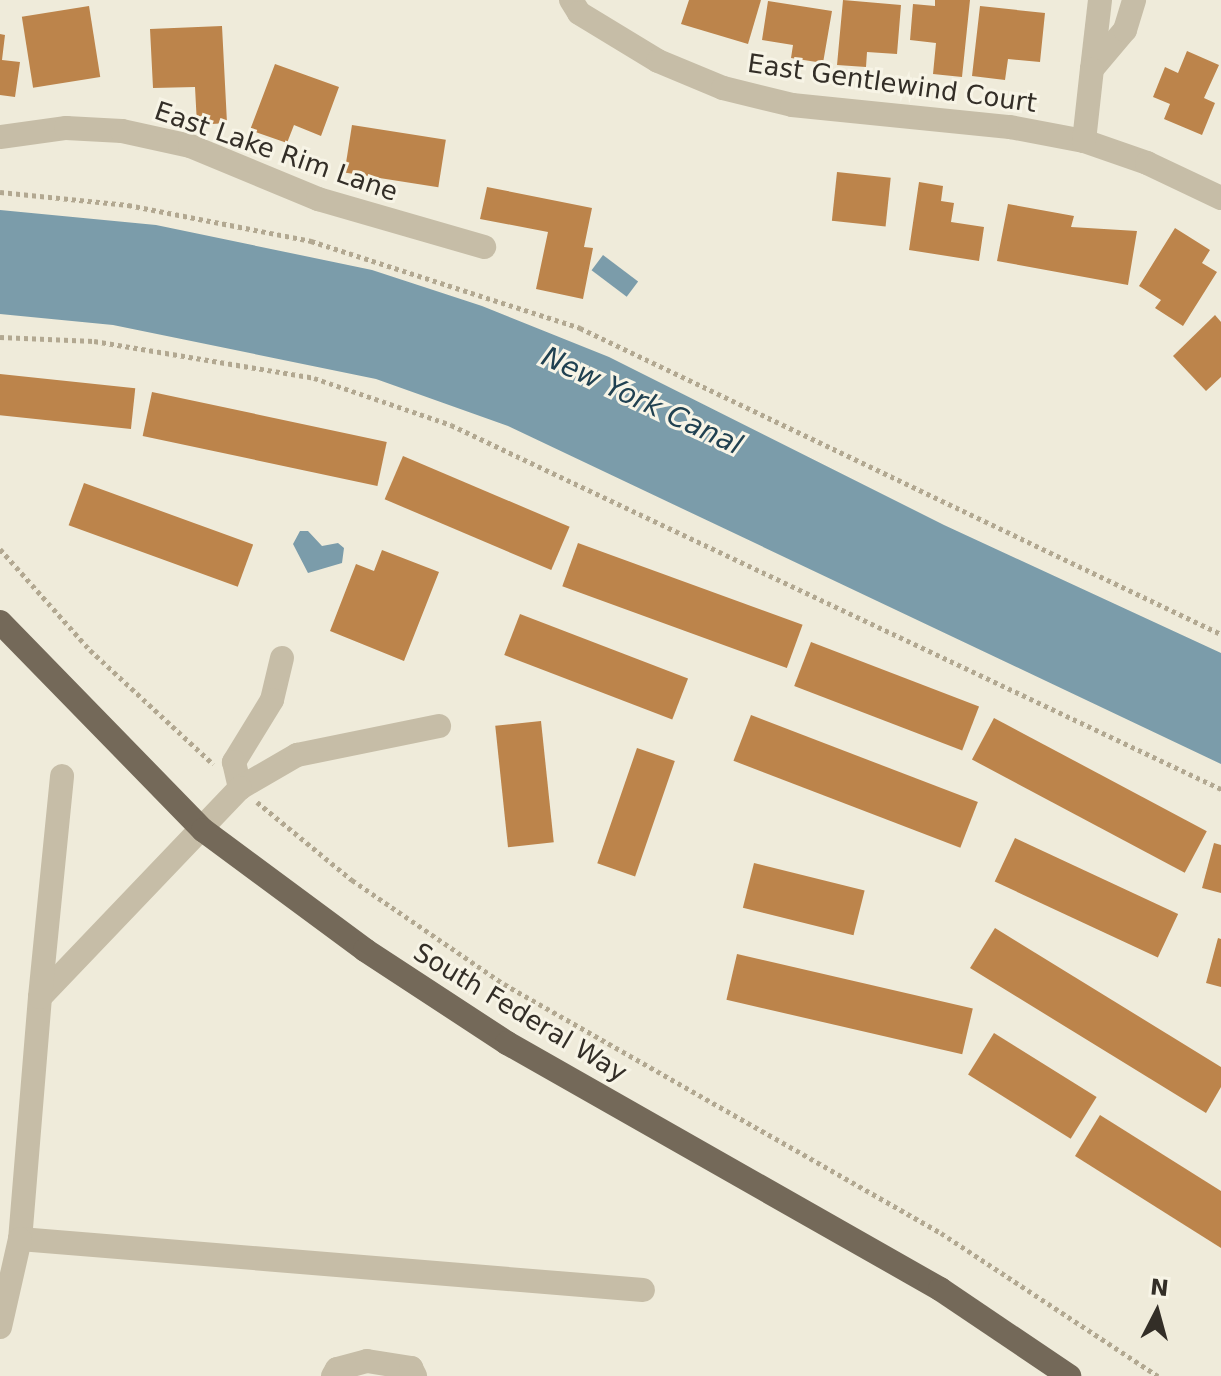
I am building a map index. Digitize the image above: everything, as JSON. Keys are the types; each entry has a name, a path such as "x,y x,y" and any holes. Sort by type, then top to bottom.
{"main road":[{"name":"South Federal Way","path":"0,622 203,830 365,950 507,1043 940,1289 1069,1376"}],"street":[{"name":"East Gentlewind Court","path":"571,0 579,13 658,61 723,88 792,105 1010,127 1084,141 1147,163 1221,198"},
{"path":"1084,141 1100,0"},
{"path":"1092,69 1125,30 1134,0"},
{"name":"East Lake Rim Lane","path":"0,137 66,128 108,130 190,146 318,199 484,247"},
{"path":"240,788 234,762 272,700 282,658"},
{"path":"40,997 240,788 297,755 439,726"},
{"path":"0,1327 20,1239 62,776"},
{"path":"20,1239 643,1290"},
{"path":"333,1376 337,1369 367,1361 411,1368 415,1376"}],"path":[{"path":"0,192 128,205 311,241 580,328 1221,634"},
{"path":"0,337 94,341 314,378 451,425 1221,789"},
{"path":"0,549 90,650 240,788 352,880 504,984 941,1233 1043,1296 1158,1376"}],"water":[{"name":"New York Canal","path":"0,210 156,225 372,270 482,306 609,357 944,525 1221,653 1221,764 508,426 376,379 113,325 0,314"},
{"path":"603,255 638,281 627,297 592,270"},
{"path":"300,531 308,531 322,546 338,543 344,548 342,563 308,573 293,544"}],"building":[{"path":"689,0 761,0 748,44 681,24"},
{"path":"843,0 901,5 897,54 867,52 866,67 837,65"},
{"path":"935,0 970,0 962,77 933,74 936,43 910,40 913,4 935,6"},
{"path":"768,1 832,11 823,63 791,58 793,45 762,40"},
{"path":"89,6 100,77 33,88 22,17"},
{"path":"980,6 1045,13 1040,62 1008,59 1005,80 972,76"},
{"path":"222,26 227,123 197,125 195,87 153,88 150,29"},
{"path":"0,34 5,35 2,60 20,62 15,97 0,95"},
{"path":"1187,51 1219,65 1204,98 1215,103 1202,135 1164,119 1170,104 1153,97 1165,67 1178,73"},
{"path":"275,64 339,87 321,136 294,125 287,143 250,130"},
{"path":"352,125 446,140 438,187 344,172"},
{"path":"837,172 891,178 886,226 832,221"},
{"path":"919,182 943,186 941,201 954,203 951,222 984,227 979,261 909,250"},
{"path":"487,187 592,208 584,247 593,248 583,299 536,289 548,232 480,219"},
{"path":"1008,204 1074,216 1071,227 1137,231 1128,285 997,261"},
{"path":"1175,228 1210,250 1202,263 1217,272 1183,326 1155,308 1161,300 1139,286"},
{"path":"1215,315 1221,322 1221,377 1206,391 1173,356"},
{"path":"0,374 135,388 131,429 0,415"},
{"path":"152,392 387,442 377,486 143,436"},
{"path":"403,456 570,527 551,570 385,499"},
{"path":"84,483 253,545 238,587 69,525"},
{"path":"578,543 803,625 787,668 562,586"},
{"path":"382,550 439,572 404,661 330,631 356,564 374,571"},
{"path":"520,614 688,679 672,720 504,655"},
{"path":"811,642 979,707 962,750 794,686"},
{"path":"751,715 978,802 960,848 733,761"},
{"path":"994,718 1207,831 1185,873 972,759"},
{"path":"541,721 554,842 508,847 495,726"},
{"path":"637,748 675,761 635,876 597,863"},
{"path":"1015,838 1178,914 1158,958 995,882"},
{"path":"1214,843 1221,845 1221,893 1202,888"},
{"path":"754,863 865,891 853,935 743,908"},
{"path":"995,928 1221,1067 1221,1087 1206,1113 970,968"},
{"path":"1218,938 1221,939 1221,987 1206,983"},
{"path":"737,954 973,1008 962,1054 726,1000"},
{"path":"994,1033 1097,1097 1071,1139 968,1075"},
{"path":"1100,1115 1221,1191 1221,1248 1075,1156"}]}
